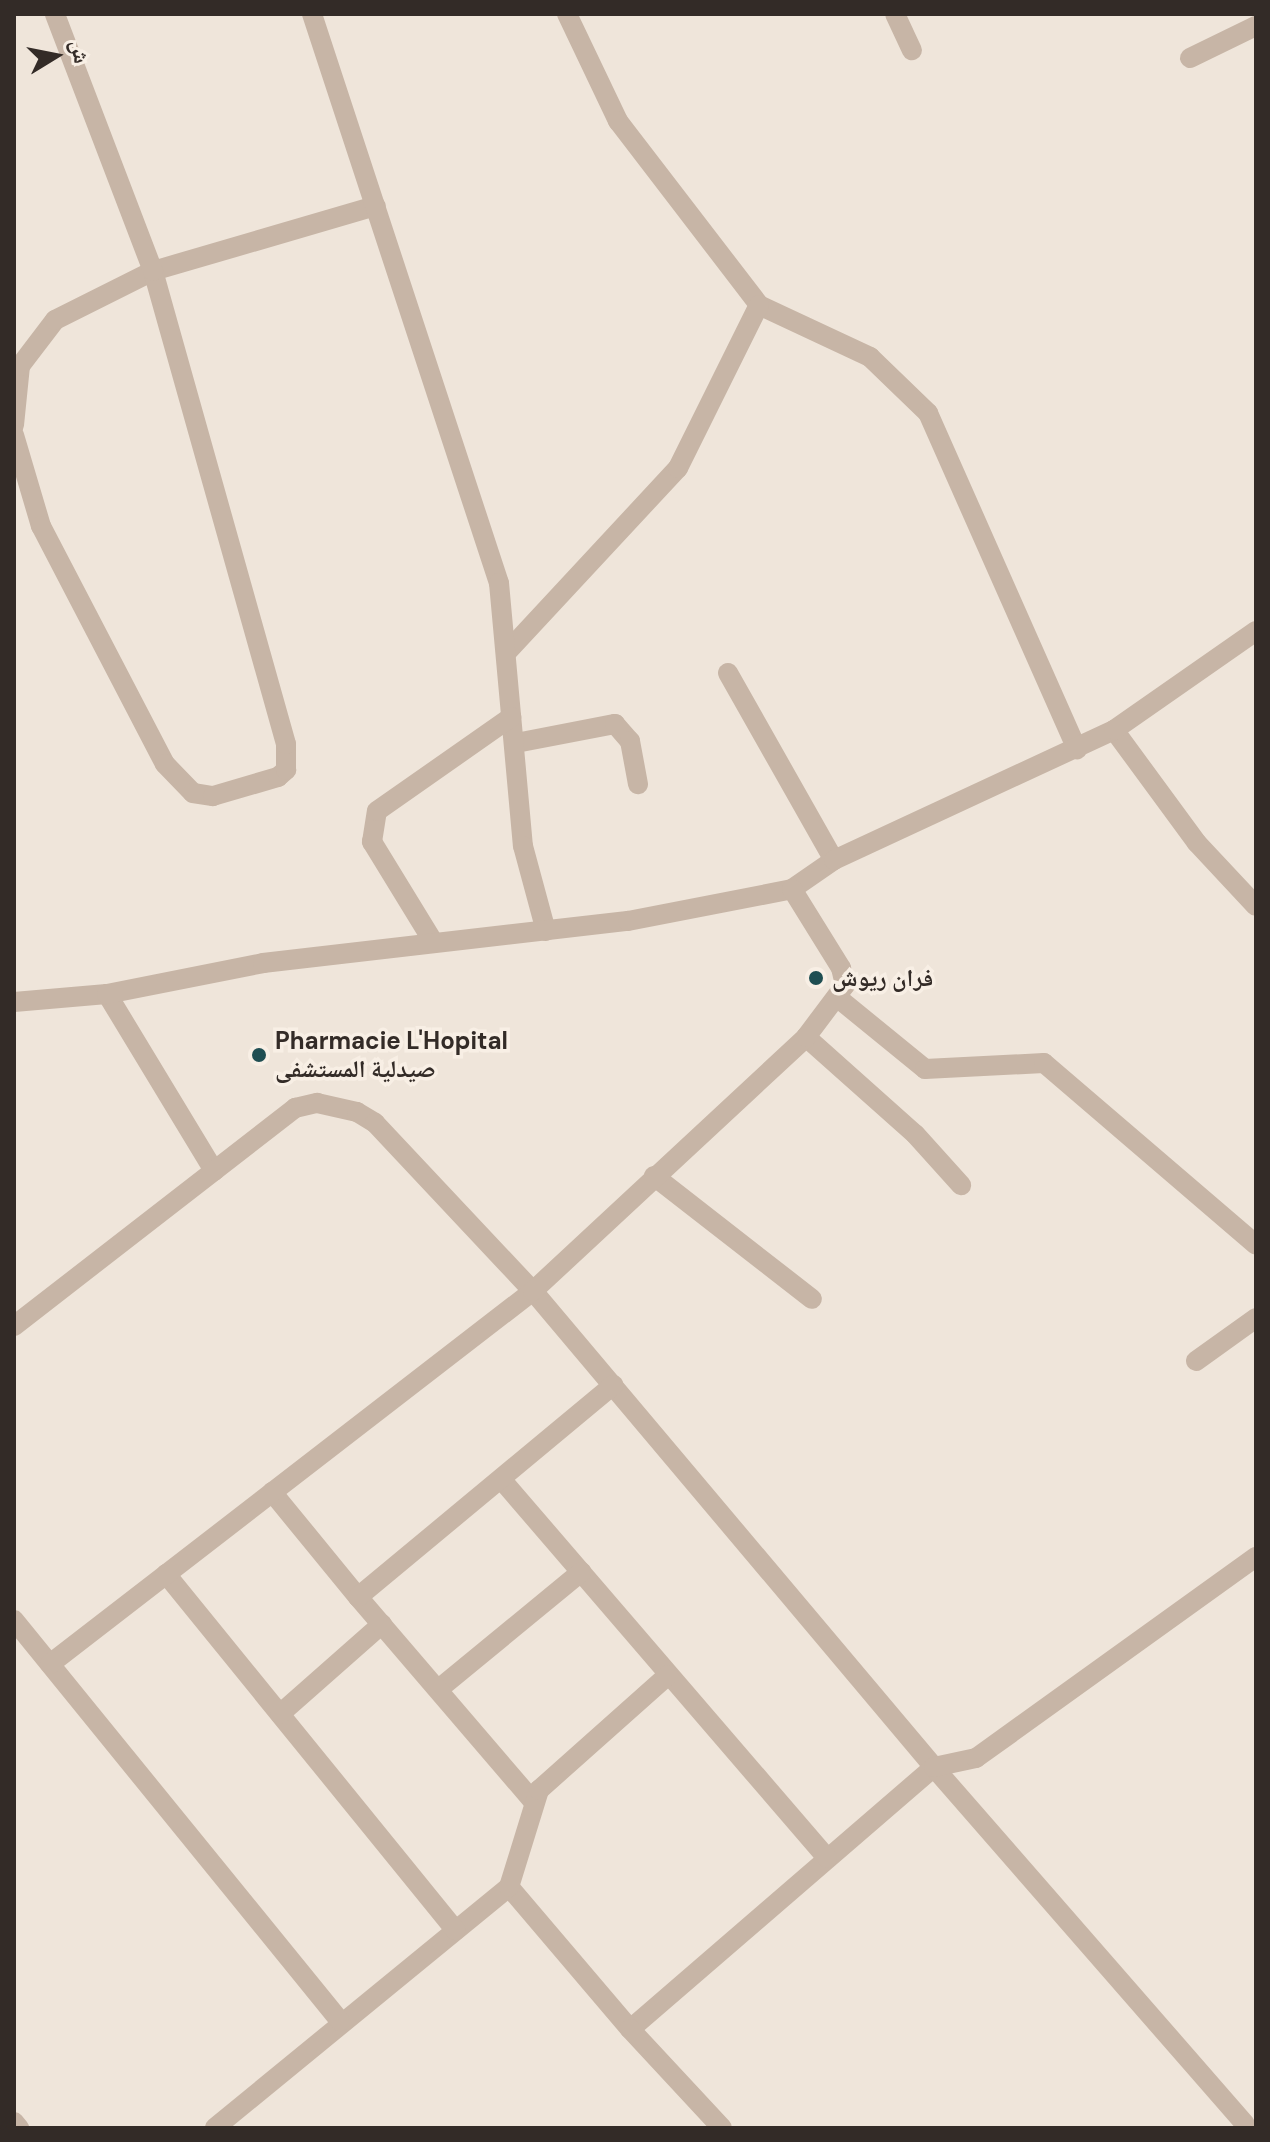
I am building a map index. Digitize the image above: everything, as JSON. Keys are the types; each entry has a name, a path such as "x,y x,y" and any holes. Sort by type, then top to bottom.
{"street":[{"path":"14,435 41,526 165,764 193,793 213,796 278,777 286,770 286,744 153,271 55,14"},
{"path":"312,14 499,583 523,846 546,931"},
{"path":"567,14 618,121 759,305 870,357 928,413 1077,749"},
{"path":"895,14 912,50"},
{"path":"1190,58 1256,26"},
{"path":"14,425 20,366 55,320 153,271 376,206"},
{"path":"507,652 678,468 759,305"},
{"path":"14,1002 107,994 263,963 628,921 792,889 834,860 1114,730 1255,633"},
{"path":"728,673 834,860"},
{"path":"434,943 372,842 377,811 511,717"},
{"path":"516,743 615,724 630,741 638,784"},
{"path":"1114,730 1197,843 1256,906"},
{"path":"50,1664 533,1291 806,1037 845,985 841,968 792,889"},
{"path":"107,994 214,1171"},
{"path":"838,998 925,1069 1044,1063 1256,1245"},
{"path":"806,1037 915,1134 961,1185"},
{"path":"14,1326 295,1108 339,1105 375,1123 533,1291 934,1767 1247,2122"},
{"path":"654,1176 812,1299"},
{"path":"1196,1361 1256,1318"},
{"path":"358,1597 613,1385"},
{"path":"501,1479 827,1858"},
{"path":"215,2128 340,2021 509,1887 516,1853 534,1809 532,1800 440,1688 358,1597 272,1492"},
{"path":"630,2029 934,1767 976,1758 1256,1557"},
{"path":"440,1688 581,1572"},
{"path":"166,1574 455,1930"},
{"path":"14,1620 340,2021"},
{"path":"280,1714 382,1624"},
{"path":"532,1800 668,1675"},
{"path":"509,1887 630,2029 722,2128"},
{"path":"14,2122 19,2128"}],"place":[{"name":"فران ريوش","path":"816,978"},
{"name":"Pharmacie L'Hopital صيدلية المستشفى","path":"259,1055"}]}
